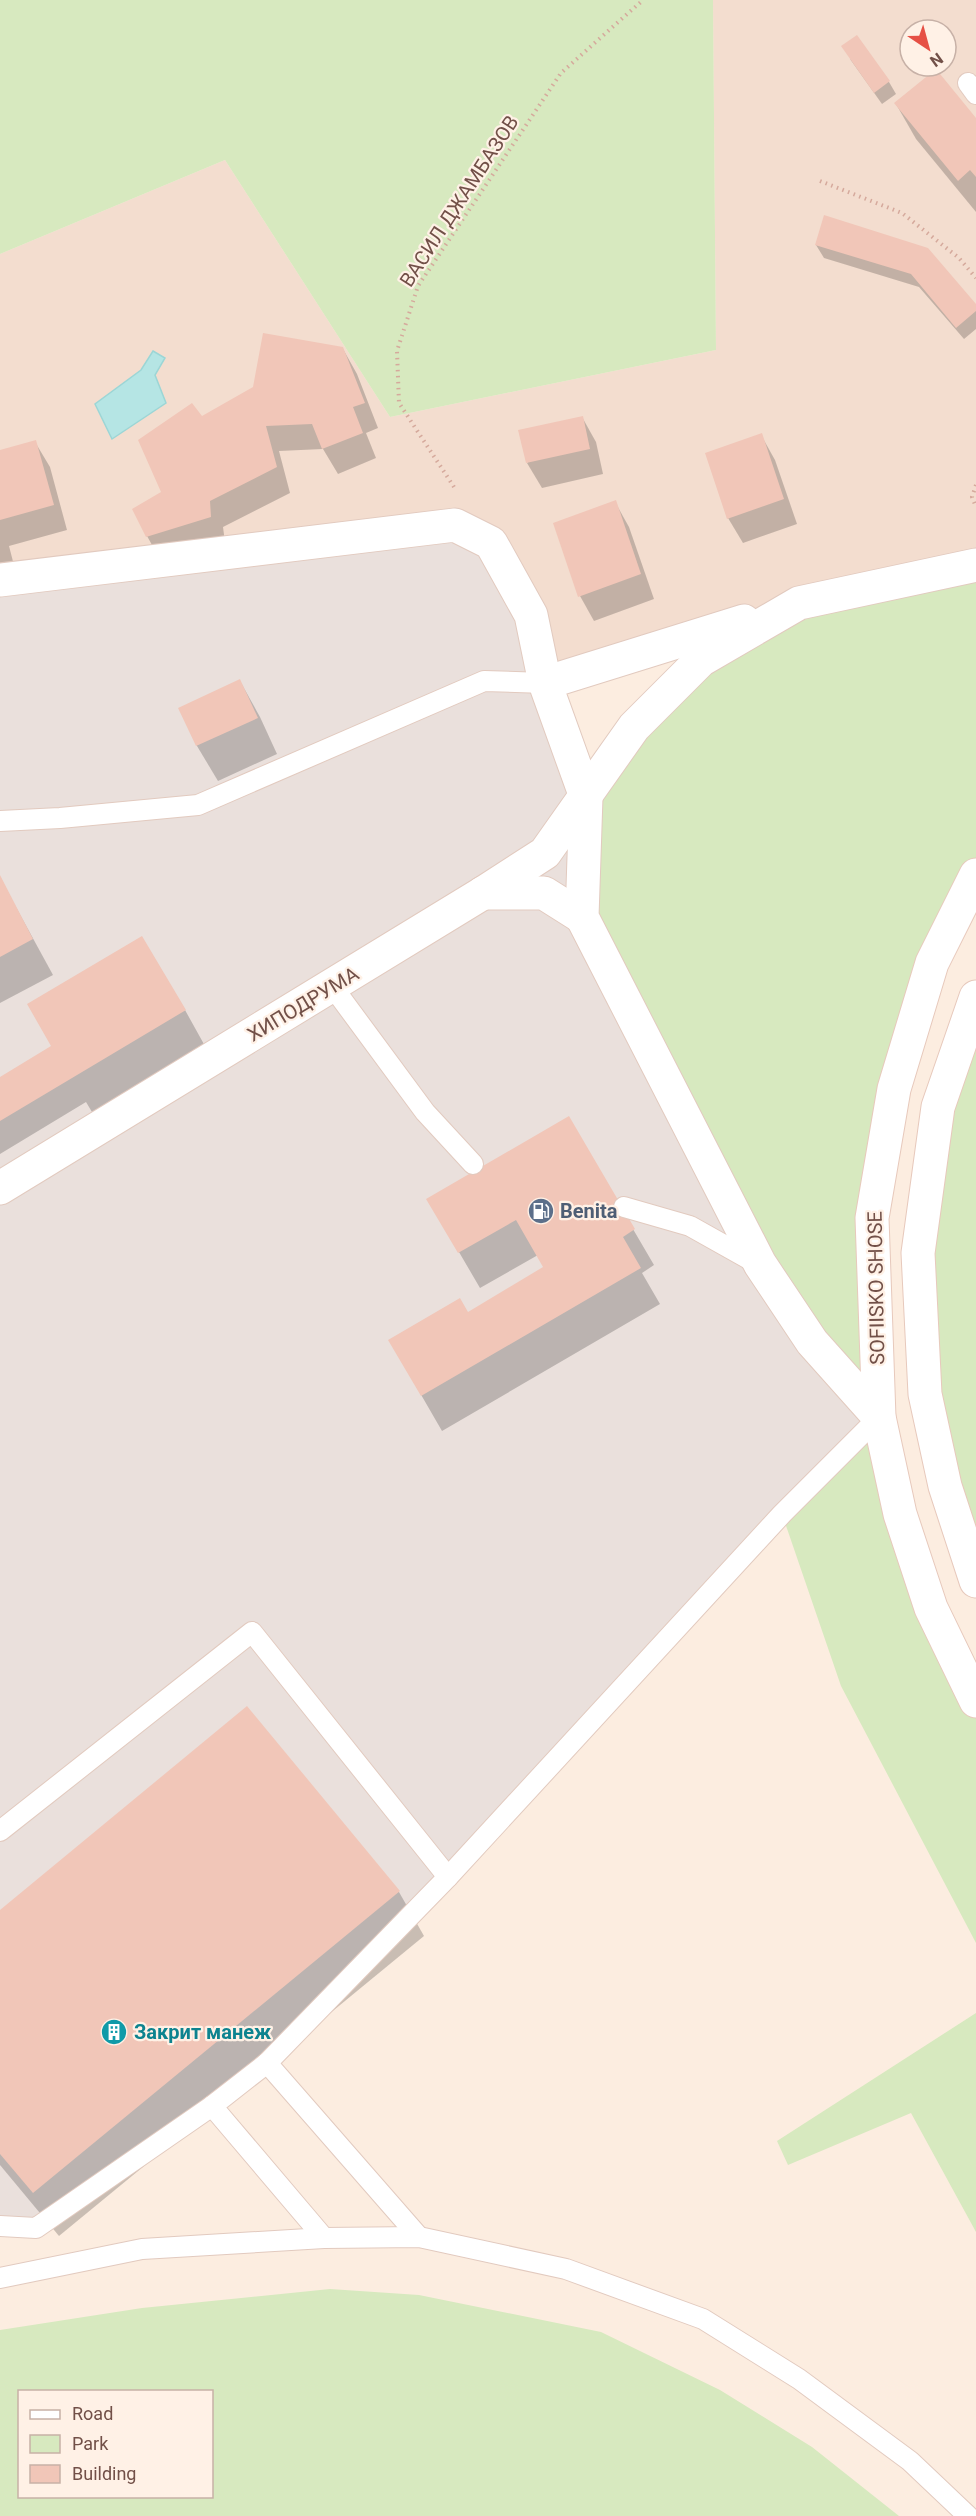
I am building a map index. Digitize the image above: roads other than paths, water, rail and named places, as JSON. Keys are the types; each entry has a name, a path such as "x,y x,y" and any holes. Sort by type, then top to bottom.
{"street":[{"path":"0,579 455,525 491,543 531,615 545,683 586,797 582,917 759,1264 812,1342 879,1417"},
{"path":"545,683 800,603 976,566"},
{"name":"ХИПОДРУМА","path":"0,1188 545,853 634,727 701,660 800,603"},
{"name":"SOFIISKO SHOSE","path":"976,875 932,963 894,1089 872,1218 879,1417 900,1514 931,1608 976,1701"},
{"path":"483,893 544,893 582,917"},
{"path":"976,997 938,1107 918,1253 925,1394 945,1486 976,1581"}],"lane":[{"path":"0,821 60,818 198,805 484,681 545,683"},
{"path":"332,986 426,1112 473,1164"},
{"path":"624,1207 690,1226 759,1264"},
{"path":"0,2226 36,2228 212,2106 267,2063 448,1877 782,1514 879,1417"},
{"path":"0,1831 252,1632 448,1877"},
{"path":"267,2063 419,2237"},
{"path":"212,2106 324,2238"},
{"path":"0,2278 142,2250 324,2238 419,2237 566,2269 703,2319 799,2379 910,2461 968,2516"}],"water":[{"path":"153,351 165,358 155,375 166,403 112,439 95,404 141,370"}],"place":[{"name":"Benita","path":"541,1211"},
{"name":"Закрит манеж","path":"114,2032"}]}
